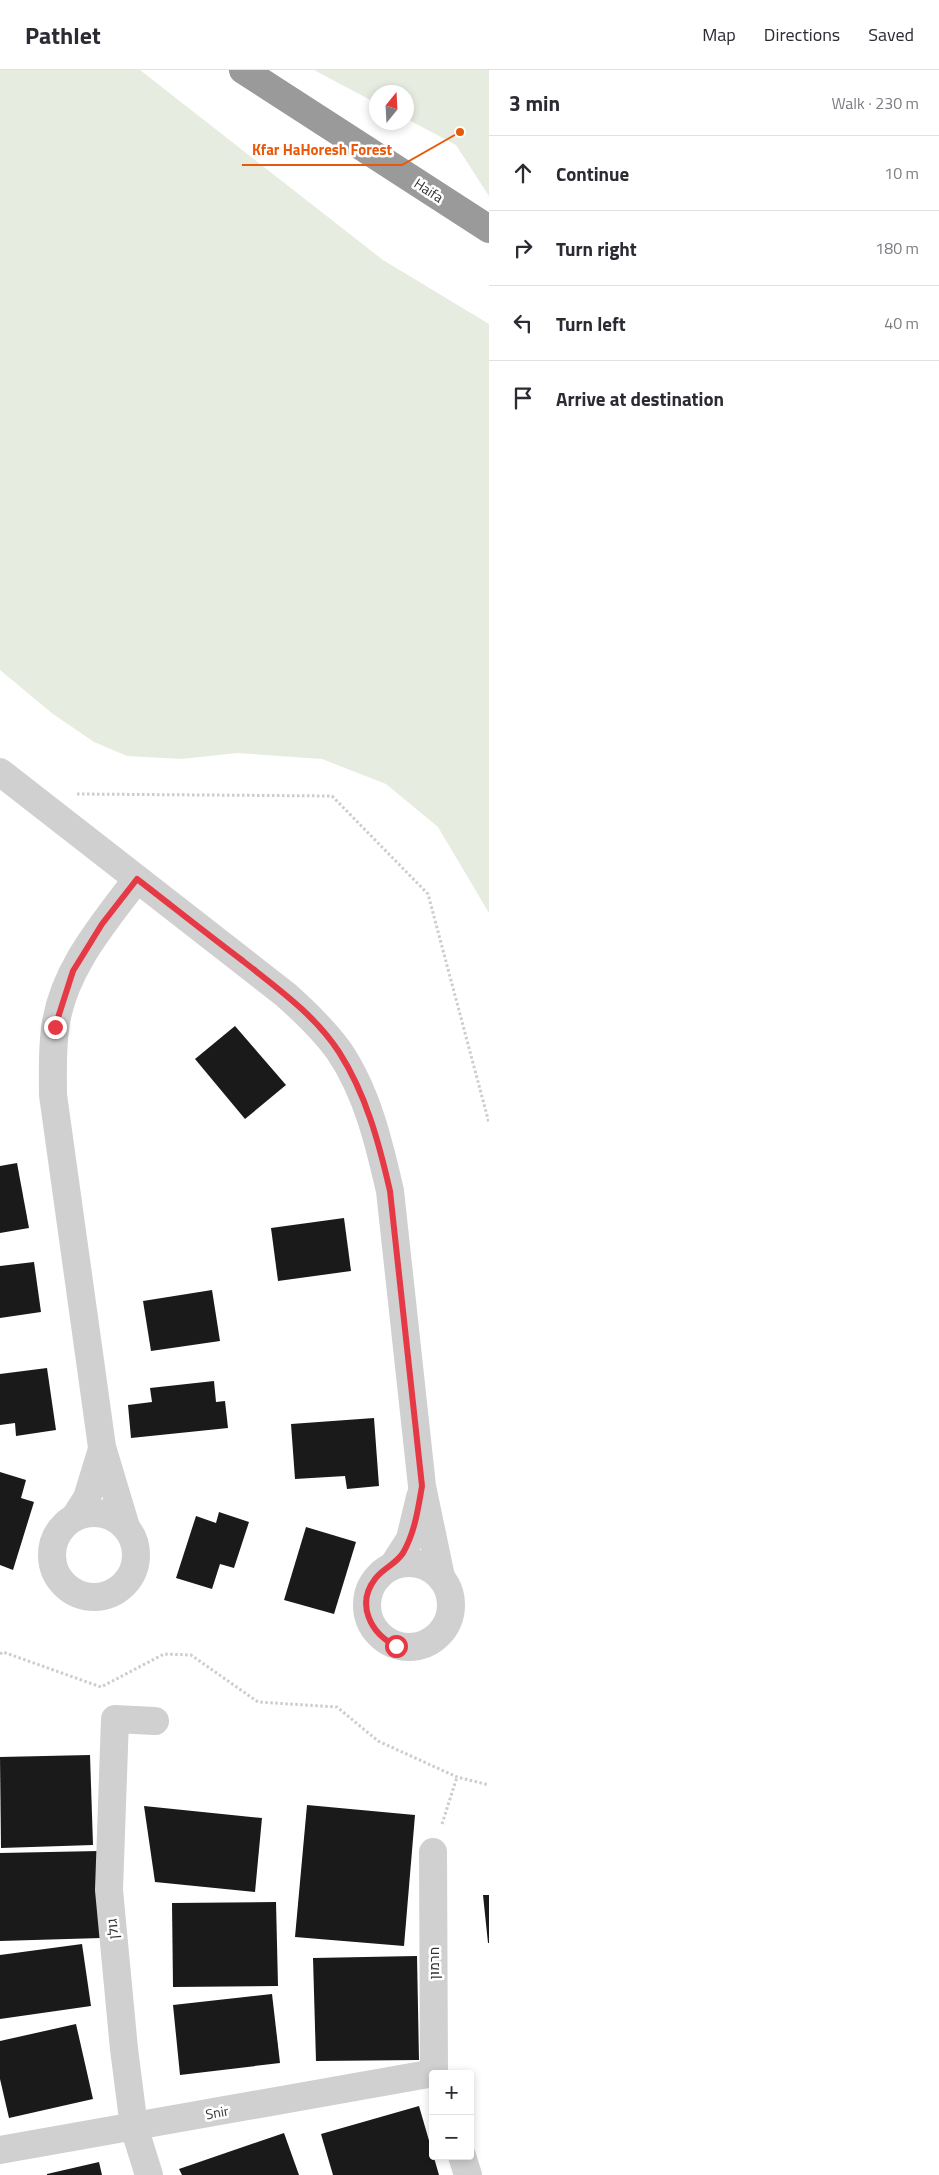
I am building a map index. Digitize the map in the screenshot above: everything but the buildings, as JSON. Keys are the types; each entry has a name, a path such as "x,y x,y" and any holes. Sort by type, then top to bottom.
{"highway":[{"name":"Haifa","path":"242,70 489,229"}],"street":[{"path":"0,772 286,995 312,1018 339,1052 364,1100 379,1143 390,1191 422,1486 441,1577"},
{"path":"102,1447 96,1473 87,1498 75,1517 60,1529 54,1539 52,1561 61,1582 80,1595 92,1598 115,1592 125,1585 132,1574 136,1562 136,1550 133,1537 126,1527 102,1447 54,1095 52,1056 55,1027 73,971 102,924 137,879"},
{"path":"394,1564 420,1563 441,1577 448,1587 451,1612 447,1625 440,1635 429,1642 413,1647 396,1646 385,1640 370,1623 366,1600 375,1579 394,1564 410,1539 417,1517 422,1486"},
{"path":"75,1517 92,1512 105,1513 126,1527"},
{"name":"גולן","path":"150,2175 134,2127 124,2049 109,1890 115,1719 155,1721"},
{"name":"חרמון","path":"433,1852 434,2070"},
{"name":"Snir","path":"0,2150 429,2074"},
{"path":"463,2160 468,2175"}],"path":[{"path":"68,794 332,796 428,894 489,1124"},
{"path":"0,1654 3,1652 101,1688 164,1654 191,1655 258,1702 337,1707 378,1741 457,1777 489,1785"},
{"path":"433,1852 457,1777"}],"shaded area":[{"path":"0,70 140,70 383,260 489,324 489,913 438,827 386,784 322,759 237,753 181,759 127,756 94,742 53,714 0,670"},
{"path":"314,70 489,70 489,196 456,145 414,123 414,85 369,85 369,99"}],"place":[{"name":"Kfar HaHoresh Forest","path":"460,132"}],"route":[{"path":"55,1027 73,971 102,924 137,879 286,995 312,1018 339,1052 364,1100 379,1143 390,1191 422,1486 417,1517 410,1539 394,1564 375,1579 369,1589 366,1600 370,1623 376,1633 396,1646"}]}
